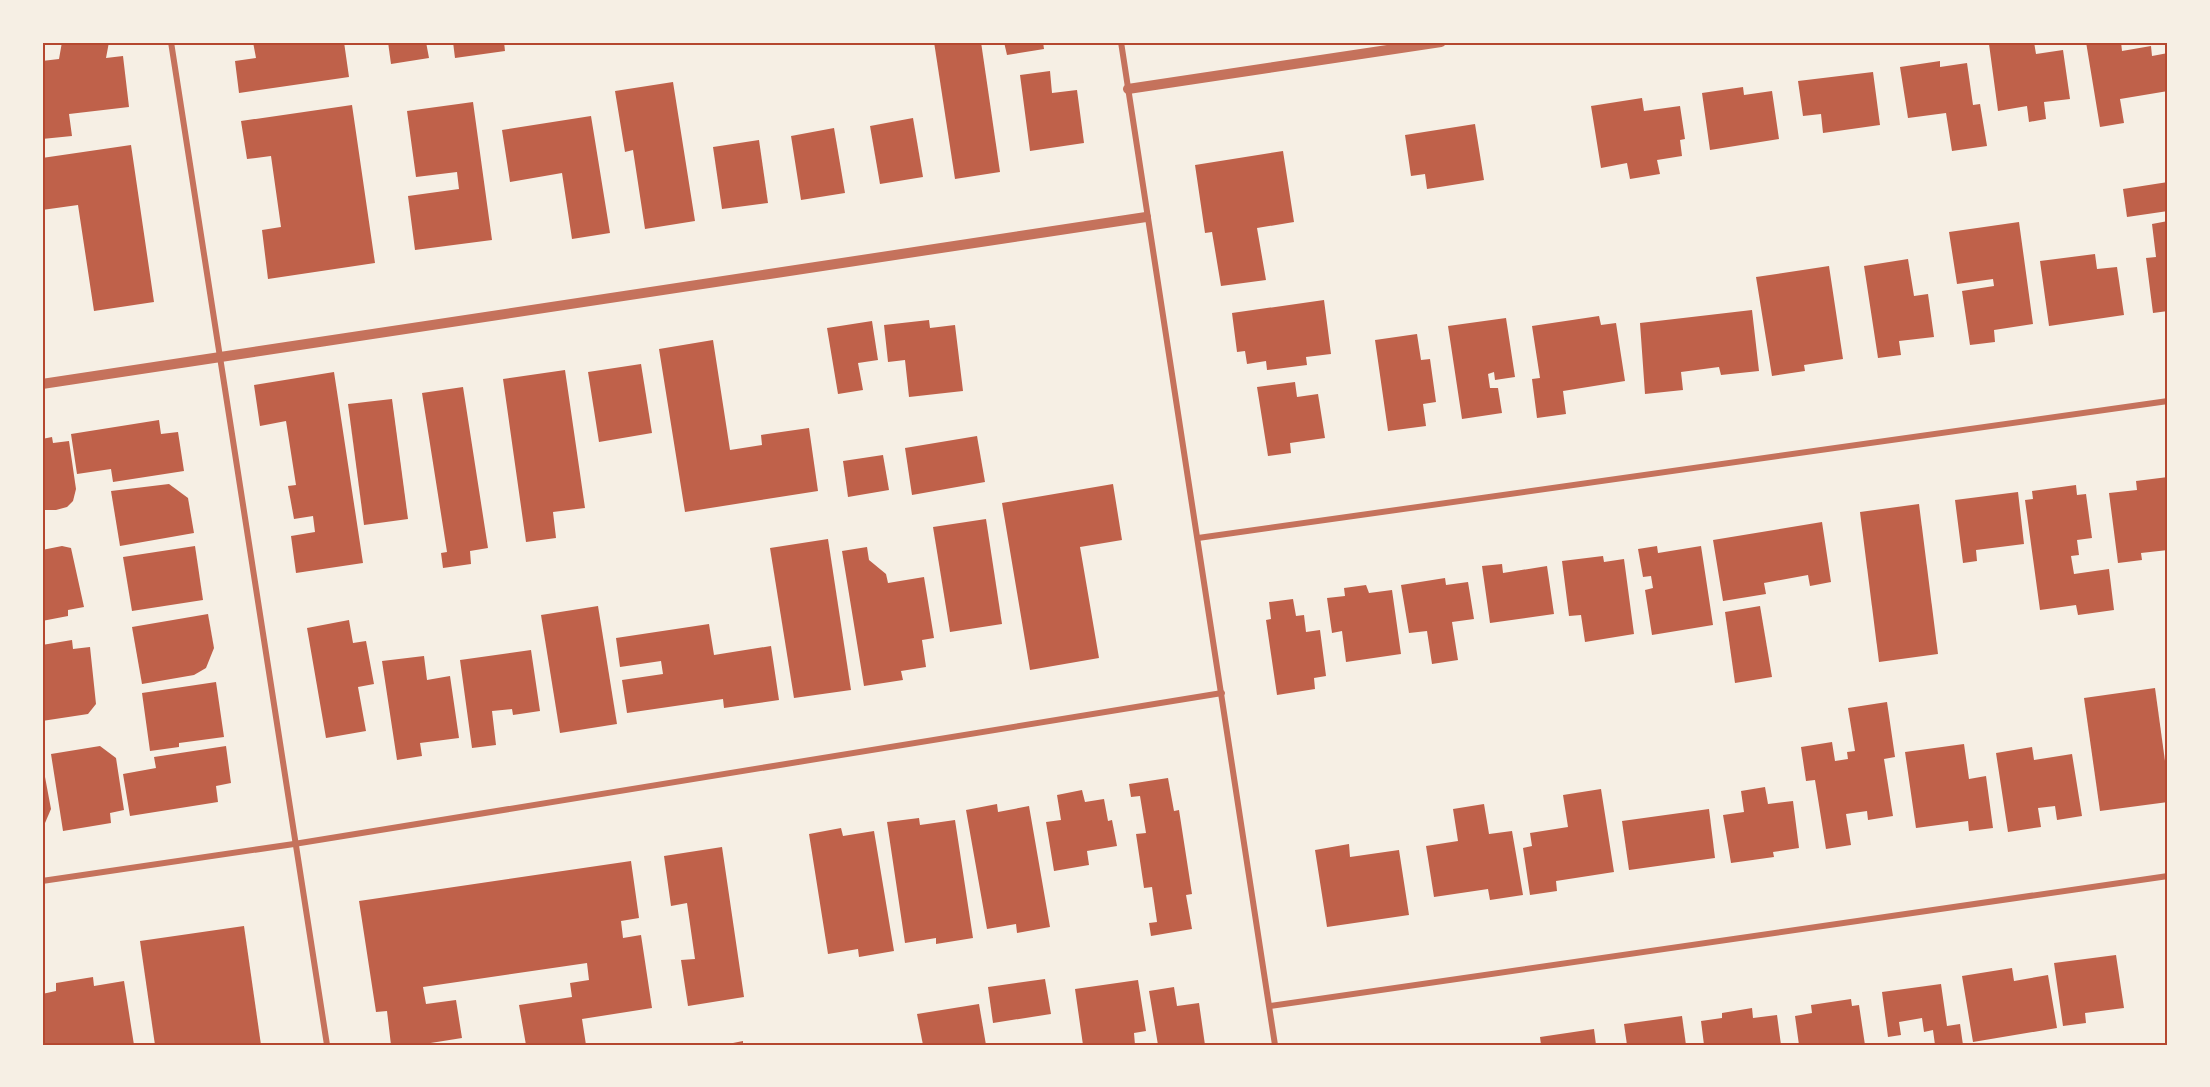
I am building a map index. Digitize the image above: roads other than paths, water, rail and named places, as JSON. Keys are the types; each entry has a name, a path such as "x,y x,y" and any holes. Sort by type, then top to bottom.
{"street":[{"path":"171,42 222,357 294,844 327,1045"},
{"path":"1121,42 1146,217 1198,538 1275,1045"},
{"path":"1128,90 1441,42"},
{"path":"42,384 1146,217"},
{"path":"1198,538 2168,401"},
{"path":"42,881 294,844 1222,693"},
{"path":"1270,1006 2168,876"}]}
